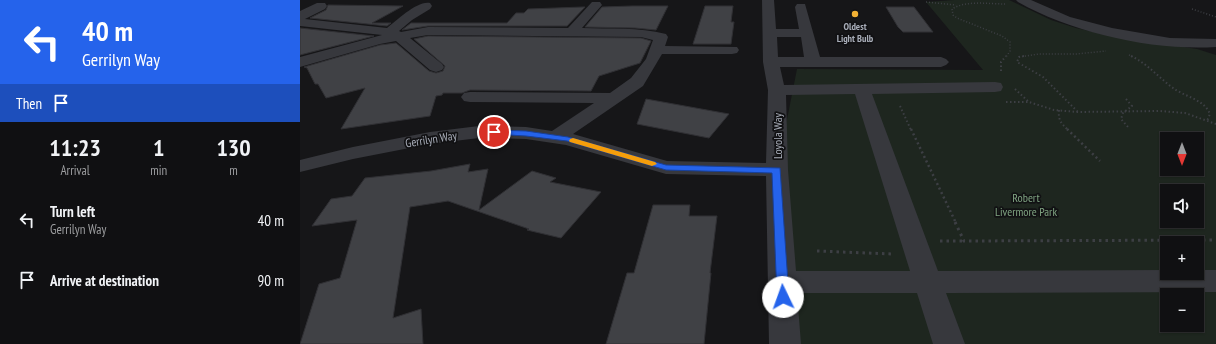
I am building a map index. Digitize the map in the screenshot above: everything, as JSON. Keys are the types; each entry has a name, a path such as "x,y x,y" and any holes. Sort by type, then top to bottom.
{"street":[{"name":"Loyola Way","path":"768,0 771,62 777,90 777,170 785,344"},
{"path":"1022,0 1053,16 1106,32 1171,42 1192,44 1216,43"},
{"path":"572,32 596,5"},
{"path":"300,16 321,6"},
{"path":"300,62 395,34 408,18 426,6"},
{"path":"802,7 813,62"},
{"path":"300,22 395,34 428,31 572,32 642,33 661,37 653,59 637,82 556,137"},
{"path":"770,33 807,33"},
{"path":"395,34 436,67"},
{"path":"656,50 732,50"},
{"path":"771,62 941,62"},
{"path":"777,90 1003,87"},
{"path":"862,89 926,281 949,344"},
{"path":"470,97 614,98"},
{"name":"Gerrilyn Way","path":"300,166 353,153 430,138 479,132 526,133 568,139 666,167 777,170"},
{"path":"782,282 1216,282"}],"path":[{"path":"926,2 956,5 1005,4"},
{"path":"956,5 952,10 953,15 957,18 1002,36 1010,42 1011,48 1001,62 1003,87"},
{"path":"1192,9 1216,18"},
{"path":"1078,112 1043,77 1017,62 1019,57 1028,54 1042,53 1073,54 1100,50 1111,52"},
{"path":"1128,55 1142,60 1173,88 1207,107 1210,114 1207,121"},
{"path":"1003,87 1029,102 1058,110 1078,112 1160,111 1185,113 1216,124"},
{"path":"1003,87 1029,102"},
{"path":"1126,99 1132,106 1123,112 1121,119 1128,127"},
{"path":"906,102 898,102 964,241"},
{"path":"1058,110 1058,117 1061,123 1100,162"},
{"path":"939,241 1216,240"},
{"path":"817,251 895,254"}],"green space":[{"name":"Robert Livermore Park","path":"954,0 1009,0 1051,20 1076,28 1116,37 1197,49 1216,55 1216,344 785,344 777,170 797,69 983,70 926,2"}],"building":[{"path":"328,5 403,6 372,23 391,23 387,26 310,18 326,10"},
{"path":"668,6 656,30 585,27 602,7"},
{"path":"705,6 733,6 731,22 734,22 731,44 693,44"},
{"path":"585,7 567,26 428,26 402,30 411,23 507,23 516,13 524,13 528,9"},
{"path":"886,7 914,7 933,32 903,32 898,27"},
{"path":"300,28 374,36 300,55"},
{"path":"428,36 641,38 651,41 640,63 599,76 591,91 470,90 462,93 443,93 442,95 436,96 430,116 341,129 365,88 326,98 318,84 315,84 307,68 304,67 380,45 396,43 429,71 436,73 443,71 445,66 414,39"},
{"path":"646,99 729,114 709,138 637,124"},
{"path":"470,164 468,172 488,169 479,210 532,171 556,178 550,182 601,192 561,238 527,230 529,229 448,201 410,207 393,318 421,309 423,344 300,344 319,284 340,278 357,220 312,226 331,199 352,196 365,178 431,171"},
{"path":"653,205 690,205 689,216 717,216 710,273 704,344 606,344 627,273 634,273"}],"slow traffic":[{"path":"573,141 652,164"}],"place":[{"name":"Oldest Light Bulb","path":"855,14"}],"route":[{"path":"494,132 526,133 568,139 666,167 777,170 783,297"}]}
